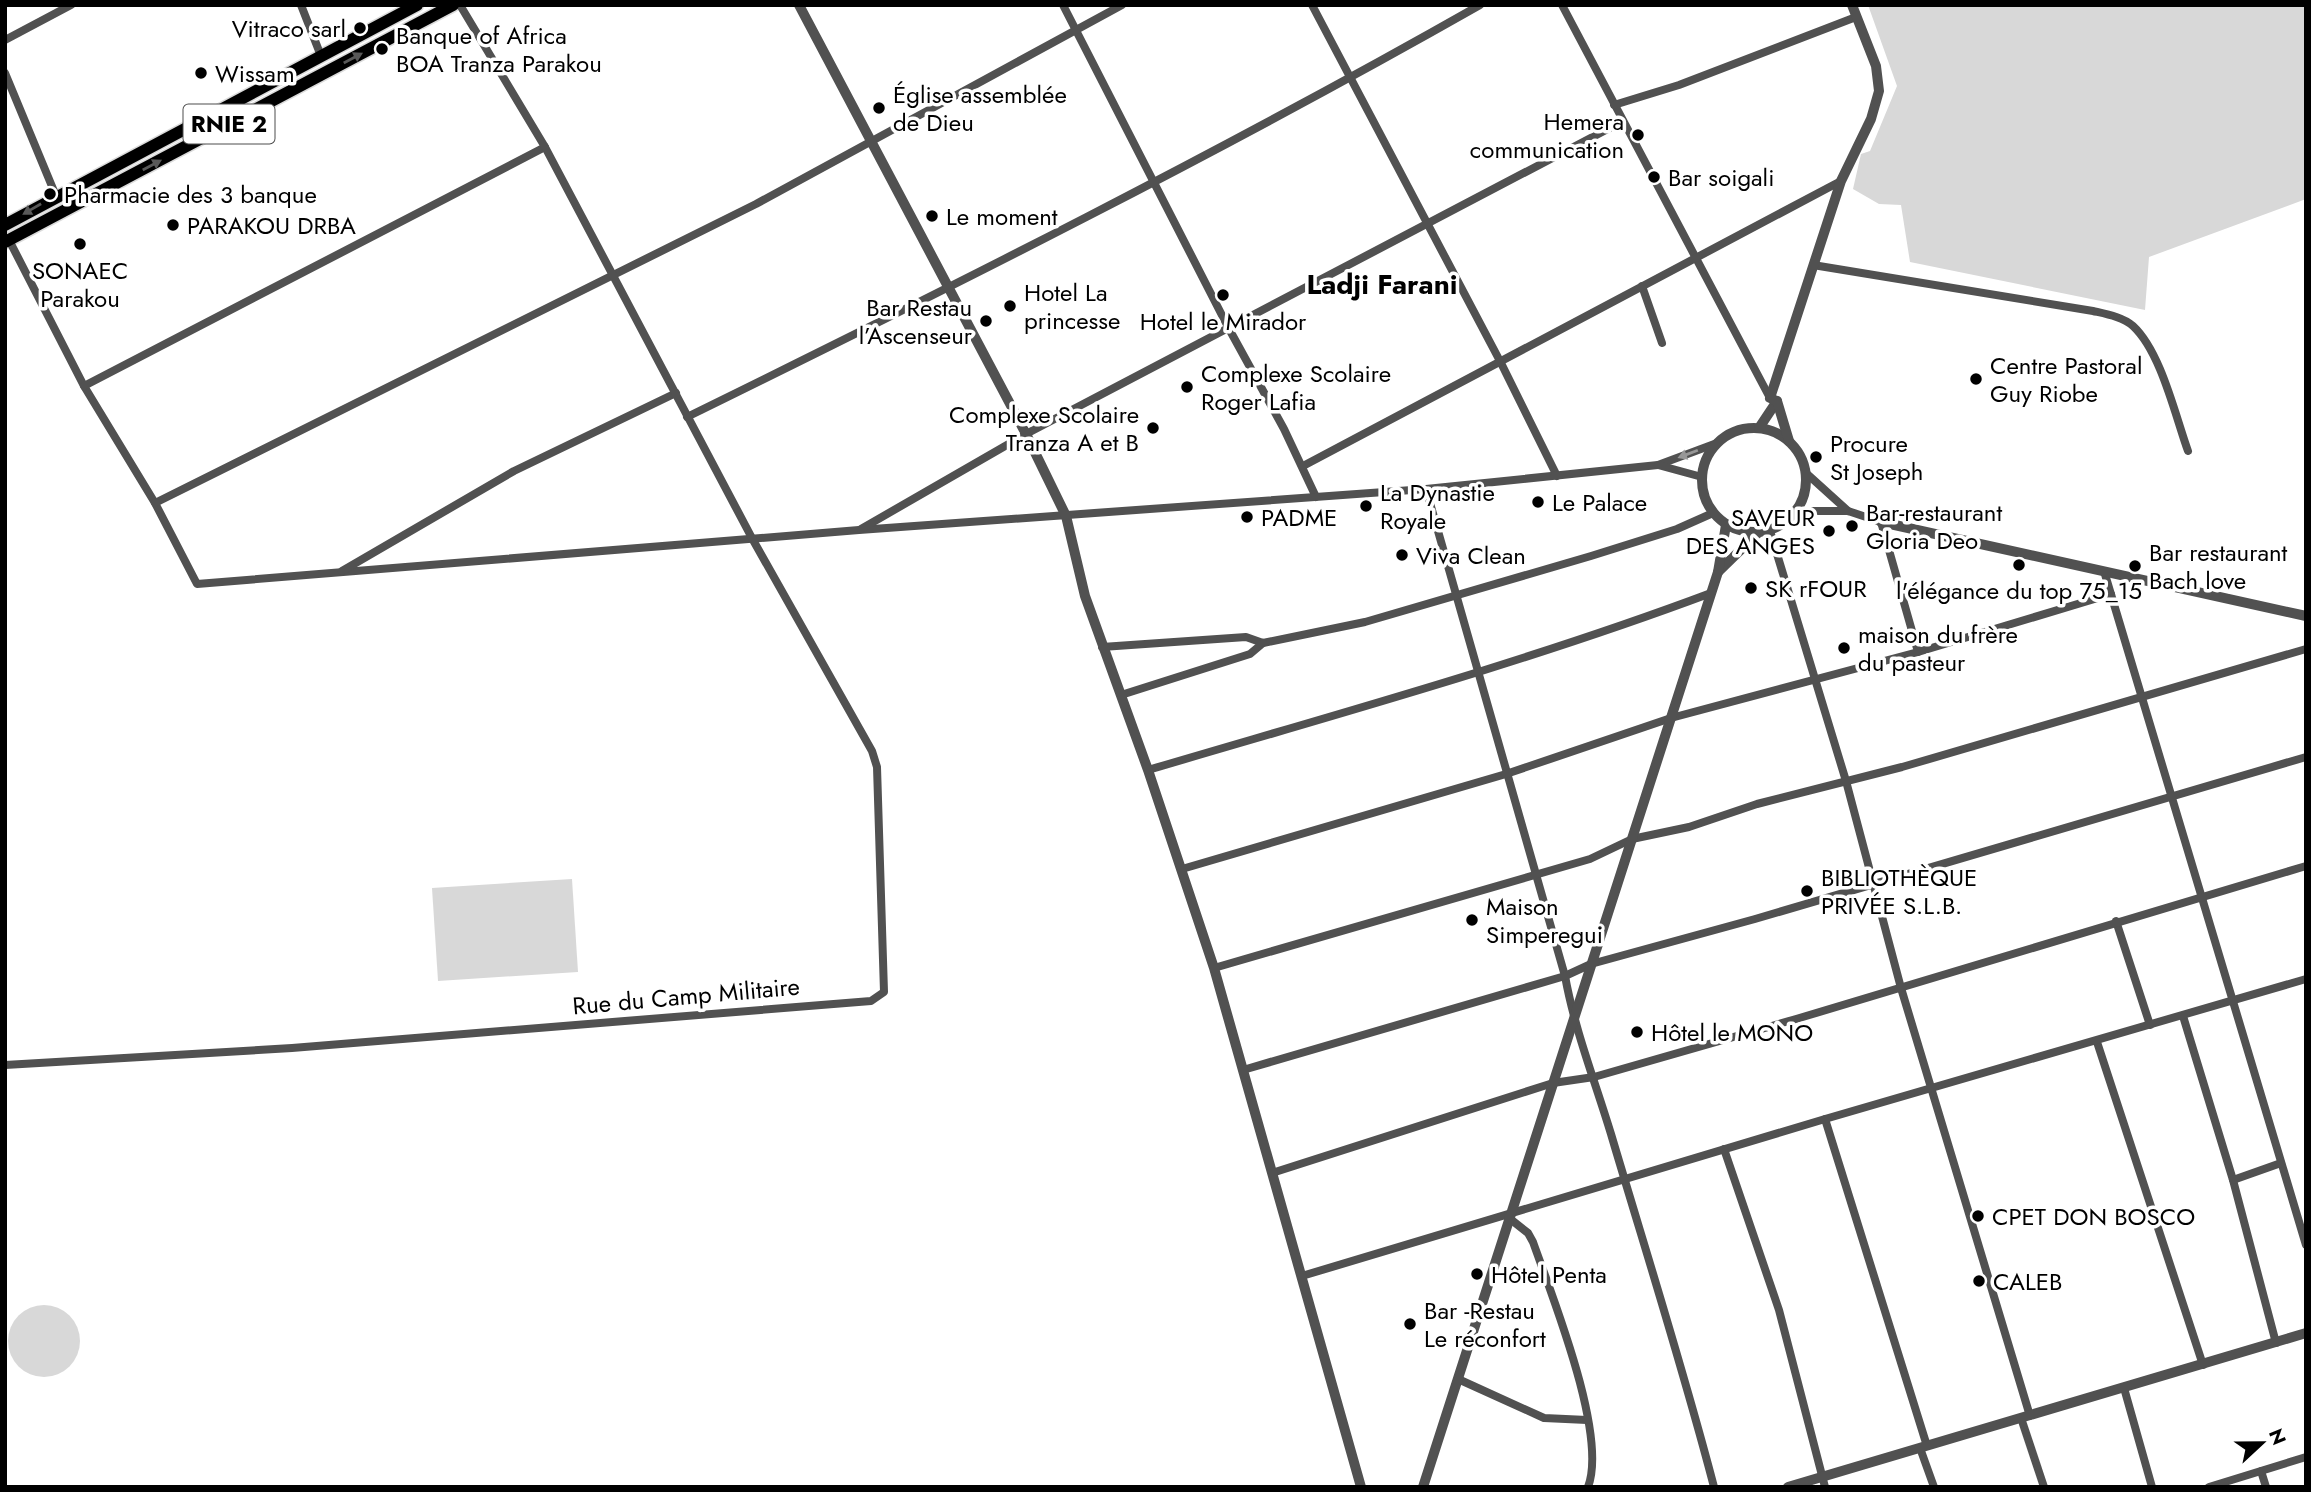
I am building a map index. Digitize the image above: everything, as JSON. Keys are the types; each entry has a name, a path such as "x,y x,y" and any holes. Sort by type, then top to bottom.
{"main road":[{"name":"RNIE 2","path":"5,225 417,5"},
{"name":"RNIE 2","path":"7,242 453,5"}],"street":[{"path":"5,40 71,5"},
{"path":"301,5 321,55"},
{"path":"460,5 545,147 753,540"},
{"path":"1063,5 1228,327 1303,466 1316,497"},
{"path":"155,503 756,204 870,139 1122,5"},
{"path":"1312,5 1501,363 1557,476"},
{"path":"687,417 949,288 1349,79 1480,5"},
{"path":"1562,5 1694,258 1774,400 1789,441 1800,456 1806,473 1806,486 1797,511 1770,531 1758,533 1736,530 1726,525 1713,513 1704,496 1702,477 1706,458 1717,443"},
{"path":"1759,428 1774,400 1813,265 1841,181 1871,118 1879,91 1876,66 1852,5"},
{"path":"802,6 1026,434 1066,516 1078,570 1102,647 1148,770 1214,968 1361,1487"},
{"path":"1614,105 1679,85 1856,17"},
{"path":"5,73 56,196"},
{"path":"859,530 1026,434 1623,121"},
{"path":"85,386 545,147"},
{"path":"1303,466 1841,181"},
{"path":"7,242 85,386 155,503 197,584 859,530 1426,489 1557,476 1658,465 1717,443 1744,429 1759,428 1789,441"},
{"path":"1813,265 2093,311 2111,315 2132,325 2152,355 2188,451"},
{"path":"1642,286 1662,343"},
{"path":"340,573 514,471 676,393"},
{"path":"1658,465 1702,477"},
{"path":"1806,473 1848,511"},
{"path":"1426,489 1565,976 1573,1021 1594,1077 1672,1331 1714,1487"},
{"path":"1797,511 1848,511 1881,522 2306,616"},
{"path":"1102,647 1246,637 1262,643 1365,622 1677,529 1713,513"},
{"path":"1881,522 1918,652"},
{"path":"1423,1487 1718,572 1726,525"},
{"path":"1770,531 1846,781 1901,988 1932,1088 2044,1487"},
{"path":"1718,572 1758,533"},
{"name":"Rue du Camp Militaire","path":"5,1065 292,1048 871,1001 884,992 877,767 872,751 753,540"},
{"path":"2104,571 2306,1245"},
{"path":"1148,770 1479,673 1609,631 1711,593"},
{"path":"1182,869 1506,774 1671,718 1918,652 2111,594"},
{"path":"1121,695 1251,654 1262,643"},
{"path":"1214,968 1535,876 1590,859 1632,839 1689,827 1757,804 2142,698 2306,649"},
{"path":"1243,1070 1565,976 1591,964 2306,757"},
{"path":"1272,1172 1553,1083 1594,1077 2306,866"},
{"path":"2116,921 2150,1025"},
{"path":"1302,1276 1510,1216 1825,1119 2306,979"},
{"path":"2183,1016 2233,1180 2276,1343"},
{"path":"2097,1042 2203,1365"},
{"path":"1825,1119 1934,1487"},
{"path":"1724,1149 1779,1310 1824,1482"},
{"path":"2233,1180 2281,1163"},
{"path":"1510,1216 1528,1233 1533,1242 1564,1334 1594,1454 1588,1487"},
{"path":"1788,1487 1824,1482 1923,1447 2306,1333"},
{"path":"1458,1379 1544,1418 1587,1420"},
{"path":"2124,1388 2152,1487"},
{"path":"2209,1487 2306,1457"},
{"path":"2261,1471 2266,1487"}],"shaded area":[{"path":"1868,5 2306,5 2306,199 2149,257 2145,310 1910,262 1901,205 1879,204 1853,189 1861,154 1870,151 1897,86"},
{"path":"572,879 578,972 438,981 432,888"},
{"path":"44,1305 64,1311 74,1321 80,1341 74,1361 64,1371 44,1377 24,1371 14,1361 8,1341 14,1321 24,1311"}],"place":[{"name":"Vitraco sarl","path":"360,28"},
{"name":"Banque of Africa BOA Tranza Parakou","path":"382,49"},
{"name":"Wissam","path":"201,73"},
{"name":"Église assemblée de Dieu","path":"879,108"},
{"name":"Hemera communication","path":"1638,135"},
{"name":"Bar soigali","path":"1654,177"},
{"name":"Pharmacie des 3 banque","path":"50,194"},
{"name":"Le moment","path":"932,216"},
{"name":"PARAKOU DRBA","path":"173,225"},
{"name":"SONAEC Parakou","path":"80,244"},
{"name":"Hotel le Mirador","path":"1223,295"},
{"name":"Hotel La princesse","path":"1010,306"},
{"name":"Bar Restau l’Ascenseur","path":"986,321"},
{"name":"Centre Pastoral Guy Riobe","path":"1976,379"},
{"name":"Complexe Scolaire Roger Lafia","path":"1187,387"},
{"name":"Complexe Scolaire Tranza A et B","path":"1153,428"},
{"name":"Procure St Joseph","path":"1816,457"},
{"name":"Le Palace","path":"1538,502"},
{"name":"La Dynastie Royale","path":"1366,506"},
{"name":"PADME","path":"1247,517"},
{"name":"Bar-restaurant Gloria Deo","path":"1852,526"},
{"name":"SAVEUR DES ANGES","path":"1829,531"},
{"name":"Viva Clean","path":"1402,555"},
{"name":"l'élégance du top 75_15","path":"2019,565"},
{"name":"Bar restaurant Bach love","path":"2135,566"},
{"name":"SK rFOUR","path":"1751,588"},
{"name":"maison du frère du pasteur","path":"1844,648"},
{"name":"BIBLIOTHÈQUE PRIVÉE S.L.B.","path":"1807,891"},
{"name":"Maison Simperegui","path":"1472,920"},
{"name":"Hôtel le MONO","path":"1637,1032"},
{"name":"CPET DON BOSCO","path":"1978,1216"},
{"name":"Hôtel Penta","path":"1477,1274"},
{"name":"CALEB","path":"1979,1281"},
{"name":"Bar -Restau Le réconfort","path":"1410,1324"}],"district":[{"name":"Ladji Farani","path":"1382,284"}]}
